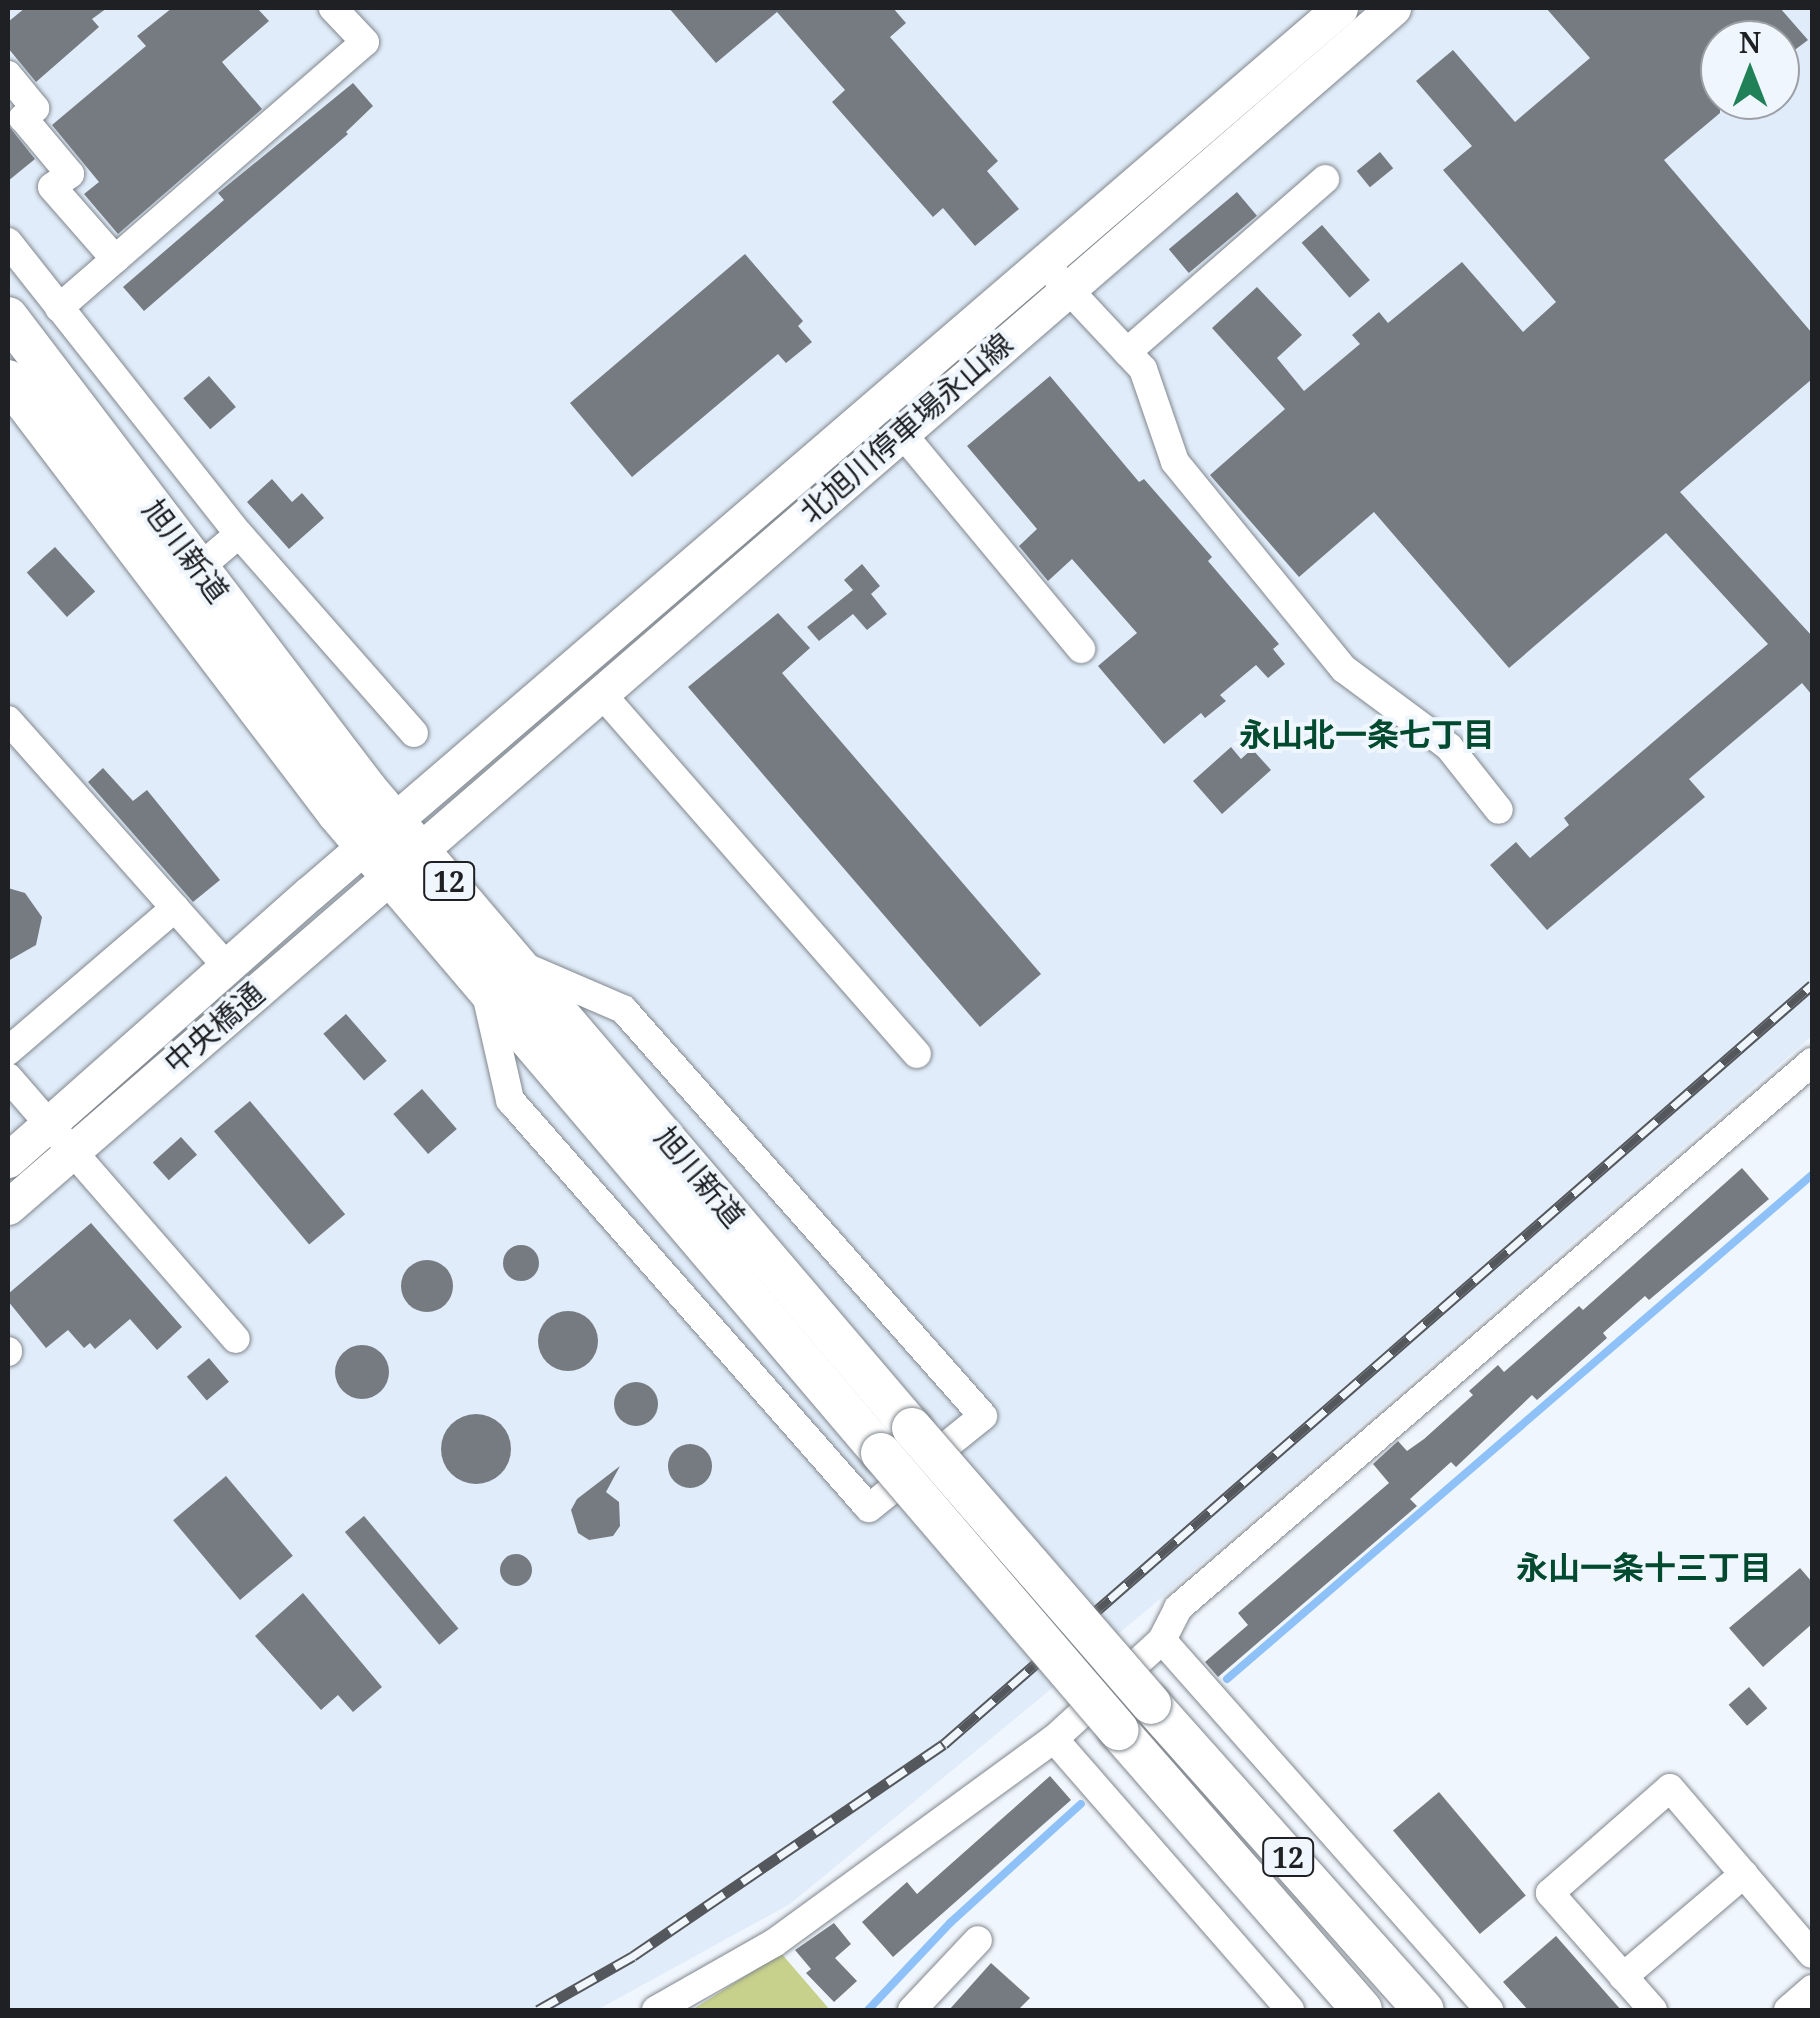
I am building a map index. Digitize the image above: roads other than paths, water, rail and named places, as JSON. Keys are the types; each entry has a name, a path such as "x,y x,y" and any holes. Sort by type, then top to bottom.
{"highway":[{"name":"旭川新道","path":"8,317 200,568 392,848 486,994 1362,2010"},
{"name":"旭川新道","path":"8,380 392,848 522,966 912,1428 1424,2010"}],"main road":[{"name":"北旭川停車場永山線","path":"392,848 600,692 736,552 901,432 1056,276 1340,8"},
{"name":"北旭川停車場永山線","path":"392,848 1056,276 1393,8"},
{"name":"中央橋通","path":"8,1207 61,1138 226,967 392,848"},
{"name":"中央橋通","path":"8,1160 61,1138 392,848"}],"street":[{"path":"59,308 365,42 333,8"},
{"path":"8,75 34,108 23,118 70,174 52,187 116,259"},
{"path":"1128,352 1325,180"},
{"path":"8,242 239,534 414,733"},
{"path":"1056,276 1143,369 1175,462 1344,669 1449,748 1499,810"},
{"path":"901,432 1082,648"},
{"path":"200,568 239,534"},
{"path":"600,692 917,1054"},
{"path":"8,720 226,967"},
{"path":"8,1051 175,908"},
{"path":"486,994 510,1100 869,1508 983,1416 623,1009 522,966"},
{"path":"656,2010 774,1943 1054,1740 1162,1640 1178,1608 1812,1062"},
{"path":"8,1078 236,1339"},
{"path":"1162,1640 1489,2010"},
{"path":"1054,1740 1290,2010"},
{"path":"1653,2010 1550,1893 1670,1788 1812,1954"},
{"path":"1623,1977 1744,1874"},
{"path":"912,2010 978,1940"},
{"path":"1788,2010 1812,1989"}],"waterway":[{"path":"1227,1679 1812,1175"},
{"path":"868,2010 950,1923 1081,1804"}],"railway":[{"path":"538,2010 633,1956 944,1744 1812,985"}],"district":[{"name":"永山北一条七丁目","path":"1367,734"},
{"name":"永山一条十三丁目","path":"1644,1567"}]}
